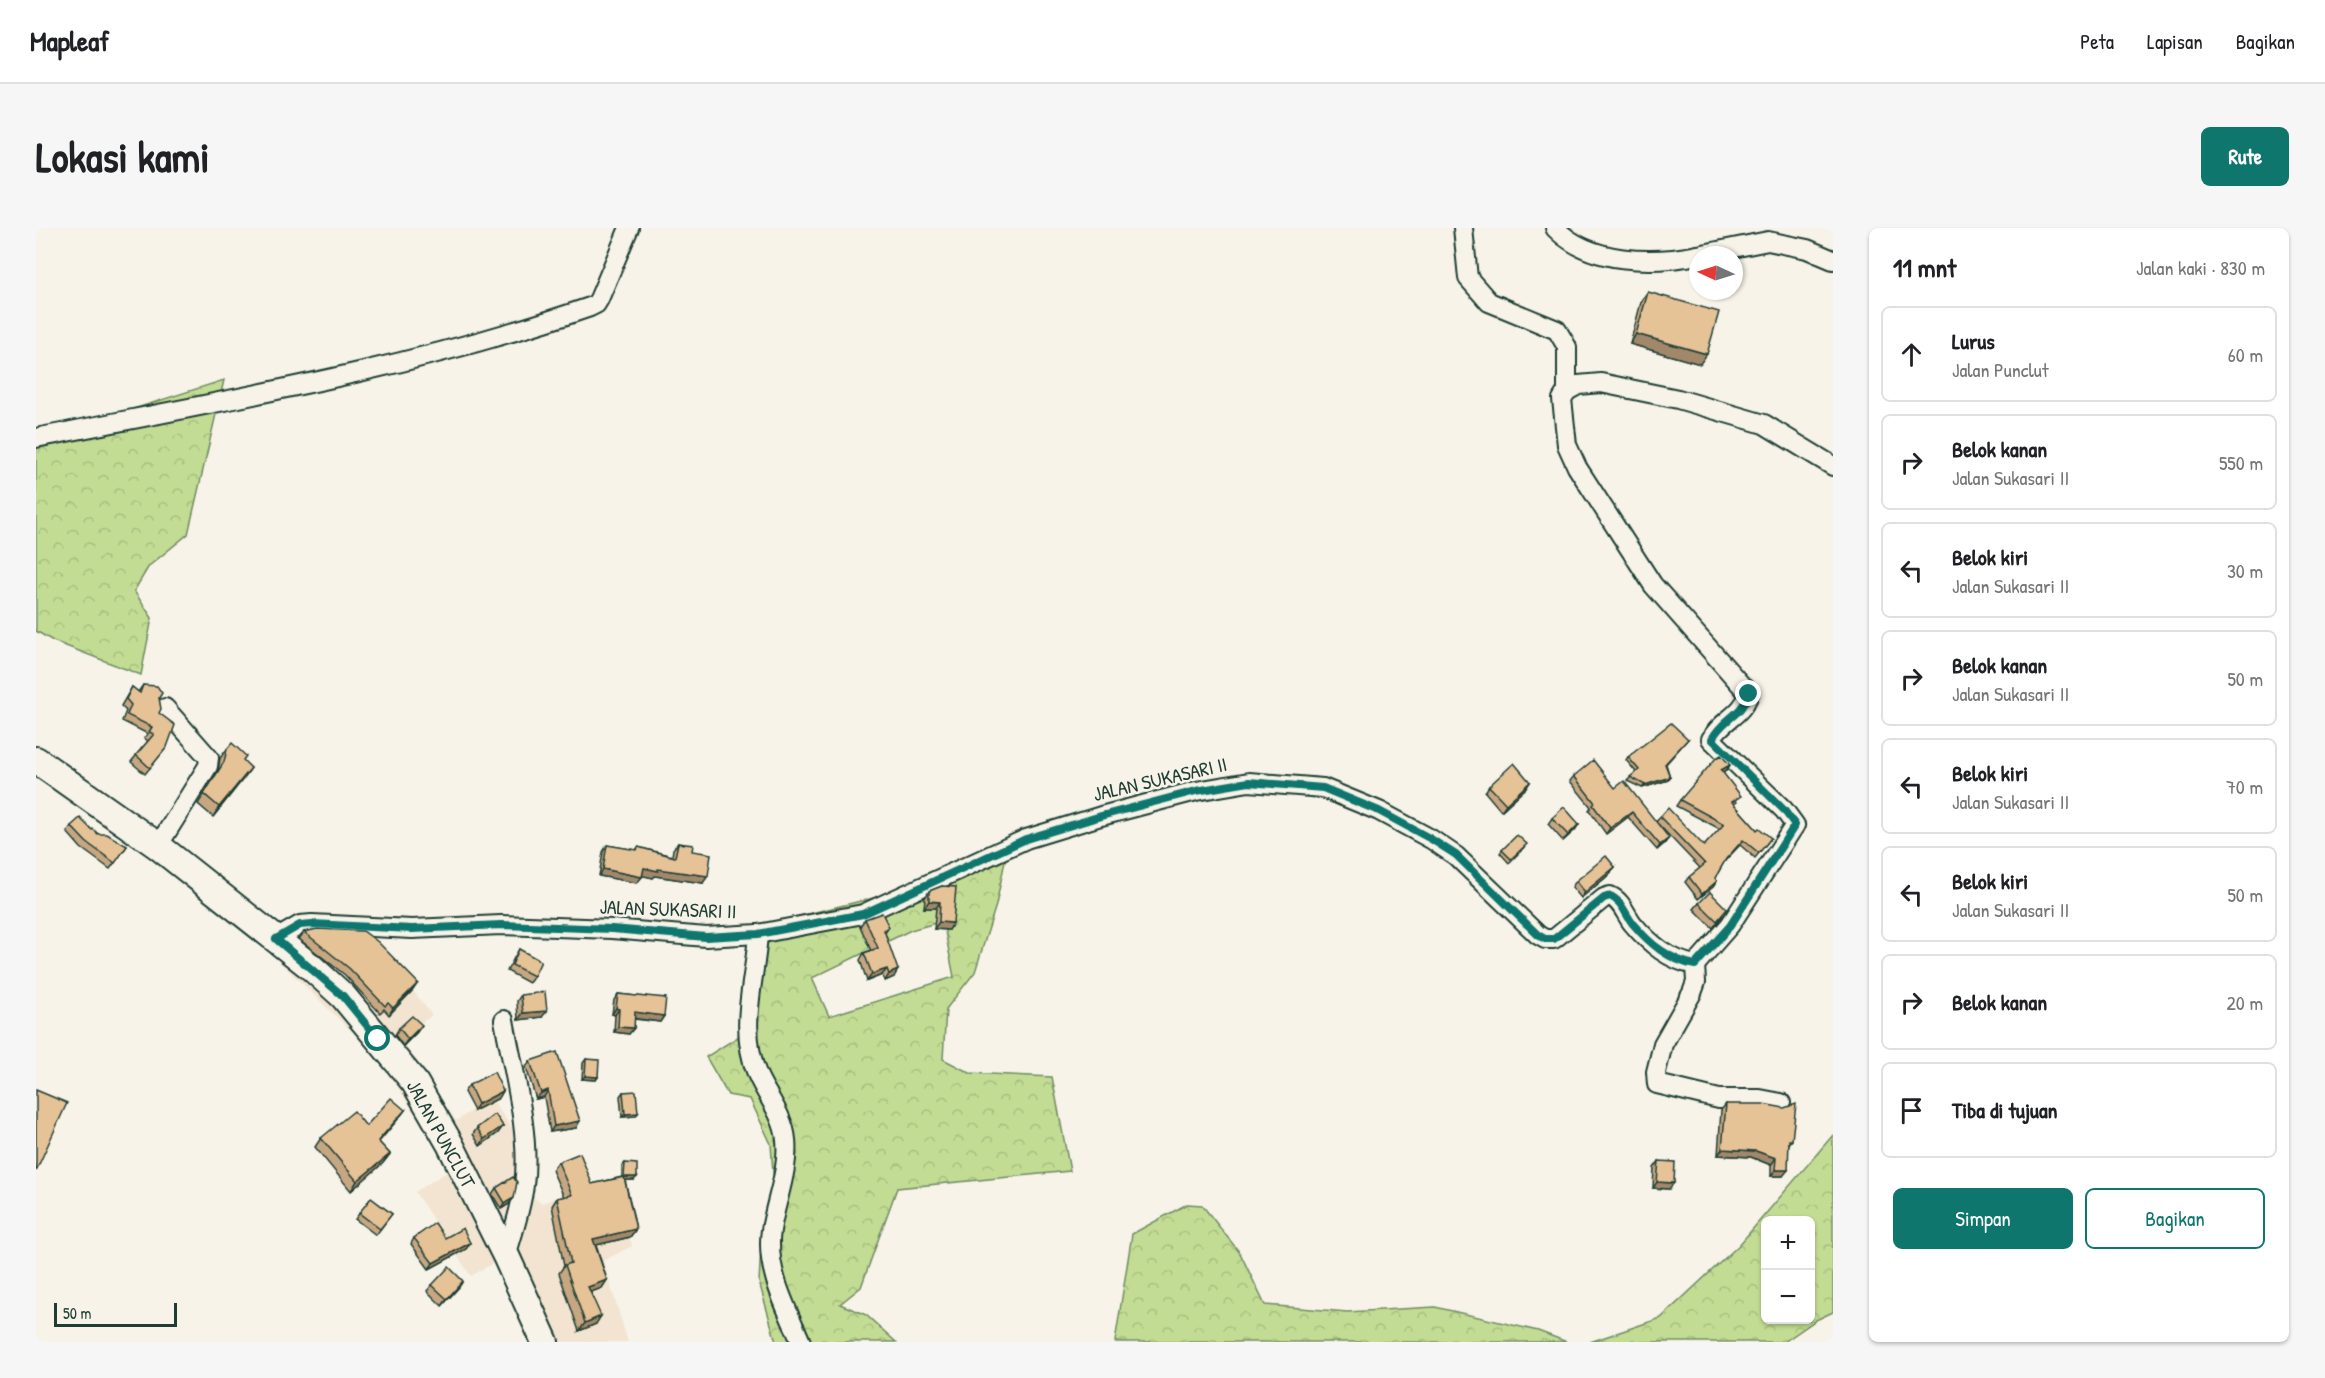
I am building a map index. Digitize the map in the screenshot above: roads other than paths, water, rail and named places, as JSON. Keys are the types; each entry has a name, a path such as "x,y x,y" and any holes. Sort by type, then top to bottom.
{"main road":[{"name":"JALAN PUNCLUT","path":"36,760 158,846 276,939 343,996 415,1083 450,1143 506,1256 545,1342"}],"street":[{"path":"36,438 329,379 462,347 529,328 590,307 600,299 629,228"},
{"path":"1463,228 1468,278 1490,302 1557,330 1568,347 1567,391"},
{"path":"1556,228 1565,238 1586,249 1611,256 1655,260 1689,257"},
{"path":"1743,246 1768,241 1807,249 1833,260"},
{"path":"1781,1103 1760,1099 1719,1098 1657,1084 1656,1072 1663,1044 1692,993 1696,982 1695,965 1730,926 1795,825 1784,810 1712,739 1717,730 1744,707 1749,694 1653,585 1577,467 1567,446 1562,399 1567,391 1578,384 1601,383 1678,399 1764,424 1833,466"},
{"path":"158,846 208,766 209,758 165,708"},
{"name":"JALAN SUKASARI II","path":"276,939 300,925 312,924 412,929 501,925 612,929 706,937 758,934 863,914 1026,839 1090,819 1196,791 1249,782 1323,788 1379,811 1456,855 1538,935 1545,939 1554,939 1604,898 1610,896 1617,899 1633,924 1658,950 1684,963 1695,965"},
{"path":"758,934 755,970 747,1005 749,1040 757,1073 774,1104 786,1139 784,1179 771,1231 773,1274 801,1342"},
{"path":"504,1020 524,1137 525,1171 520,1210 506,1256"}]}
